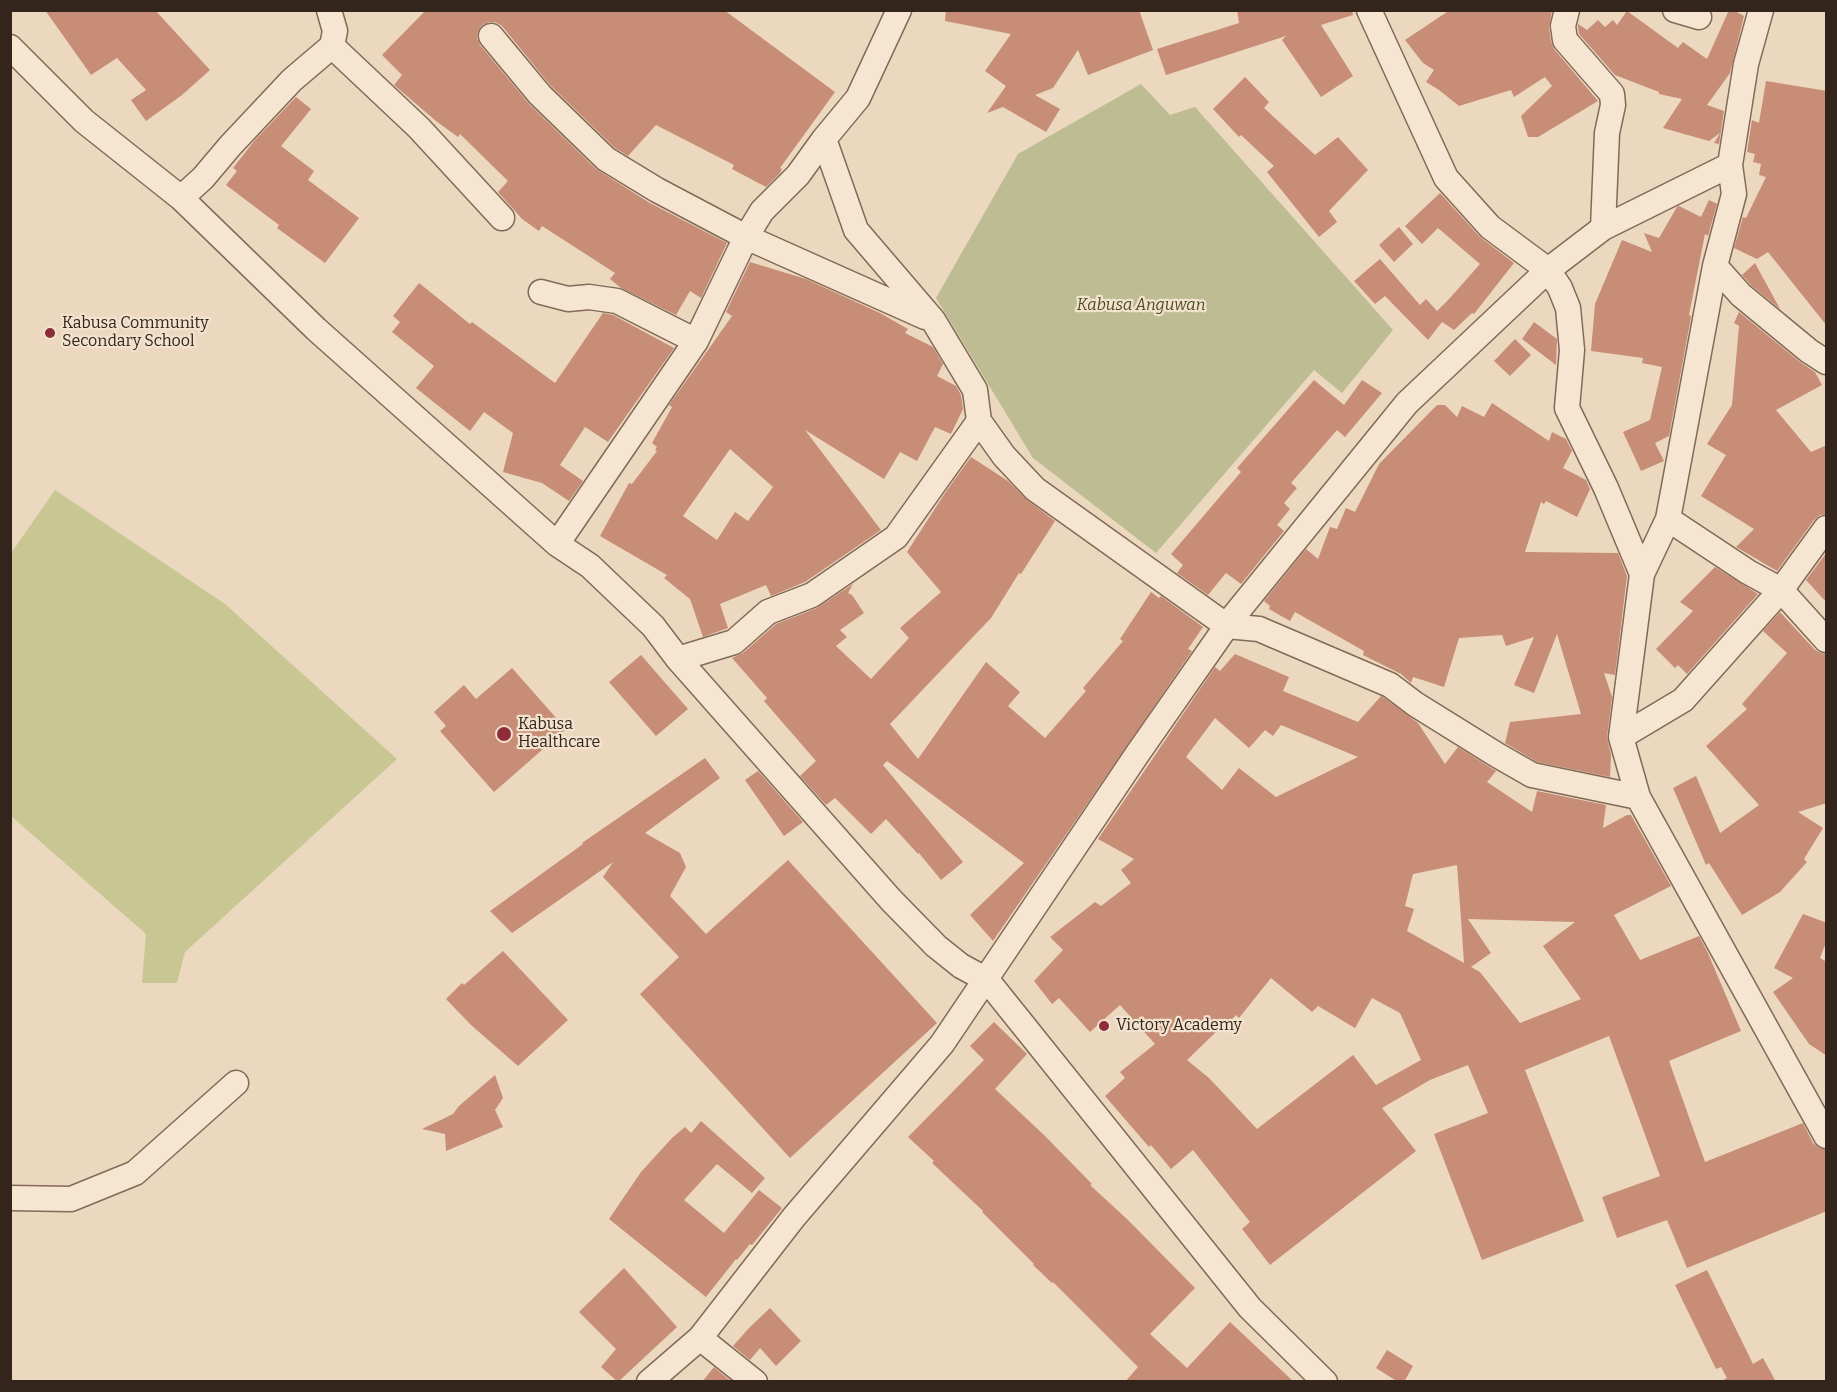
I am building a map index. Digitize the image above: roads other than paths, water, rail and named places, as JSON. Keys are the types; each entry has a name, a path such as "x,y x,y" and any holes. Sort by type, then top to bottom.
{"street":[{"path":"181,198 204,178 230,146 291,81 332,46 334,31 329,10"},
{"path":"557,544 696,341 746,237 762,211 798,174 858,98 899,10"},
{"path":"1369,10 1446,178 1490,227 1548,270 1560,288 1568,308 1572,351 1567,408 1606,488 1642,574"},
{"path":"1567,10 1563,26 1565,40 1612,94 1613,105 1607,133 1603,228"},
{"path":"1675,10 1699,17"},
{"path":"1761,10 1746,64 1730,165 1734,194 1715,266 1668,519 1642,574 1621,737 1638,797 1827,1136"},
{"path":"491,36 540,95 606,159 657,190 746,237 933,320"},
{"path":"332,46 419,128 502,218"},
{"path":"10,47 84,122 181,198 316,330 557,544 590,566 652,626 678,659 891,900 936,946 961,966 987,980 1250,1308 1325,1382"},
{"path":"824,139 856,230 933,320 975,390 979,421 1004,456 1035,489 1227,626 1259,629 1390,685 1415,704 1532,775 1638,797"},
{"path":"649,1382 700,1338 794,1216 942,1044 1138,753 1227,626 1407,403 1548,270 1603,228 1730,165"},
{"path":"1715,266 1741,295 1809,351 1827,362"},
{"path":"541,292 568,299 589,297 617,302 696,341"},
{"path":"678,659 734,642 768,612 812,595 896,537 979,421"},
{"path":"1668,519 1748,572 1781,590 1827,640"},
{"path":"1621,737 1683,700 1781,590 1827,528"},
{"path":"10,1198 70,1199 135,1173 236,1083"},
{"path":"700,1338 755,1382"}],"place":[{"name":"Kabusa Community Secondary School","path":"50,333"},
{"name":"Kabusa Healthcare","path":"504,734"},
{"name":"Victory Academy","path":"1104,1026"}],"park label":[{"name":"Kabusa Anguwan","path":"1141,306"}]}
